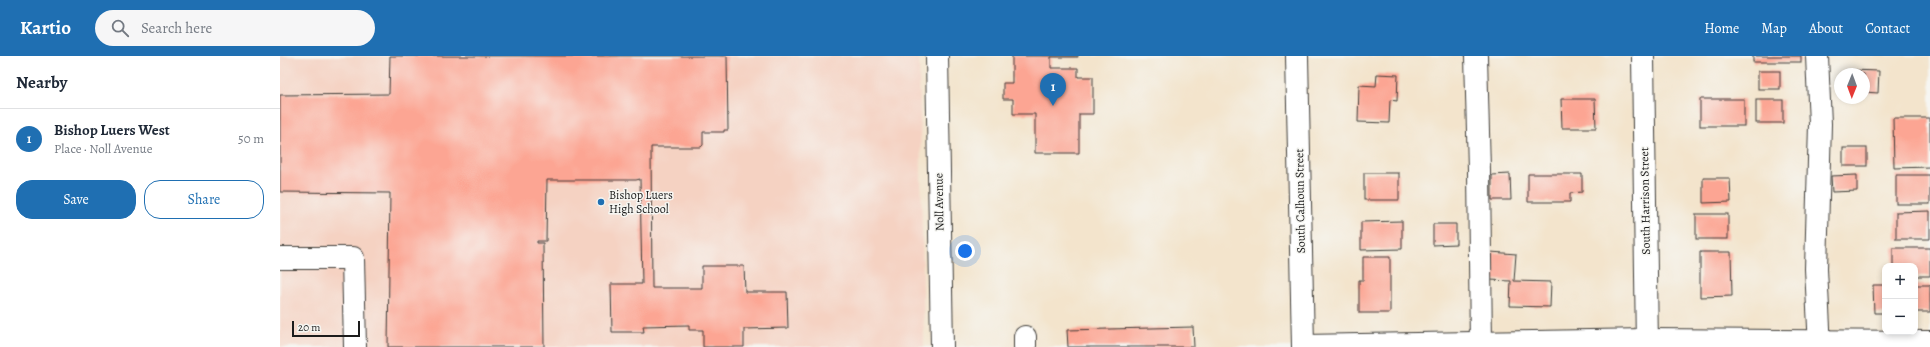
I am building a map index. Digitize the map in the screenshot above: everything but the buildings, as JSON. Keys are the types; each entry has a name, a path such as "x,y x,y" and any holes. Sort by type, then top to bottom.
{"street":[{"name":"Noll Avenue","path":"937,56 942,347"},
{"name":"South Calhoun Street","path":"1297,56 1303,347"},
{"path":"1476,56 1481,346"},
{"name":"South Harrison Street","path":"1643,56 1647,343"},
{"path":"1817,56 1820,124 1816,269 1820,344"},
{"path":"280,258 353,258 355,347"},
{"path":"1303,347 1647,343 1820,344 1930,342"}],"shaded area":[{"name":"Bishop Luers High School","path":"280,56 919,56 924,347 280,347"}],"place":[{"name":"Bishop Luers West","path":"1053,106"},
{"name":"Bishop Luers High School","path":"601,202"}]}
